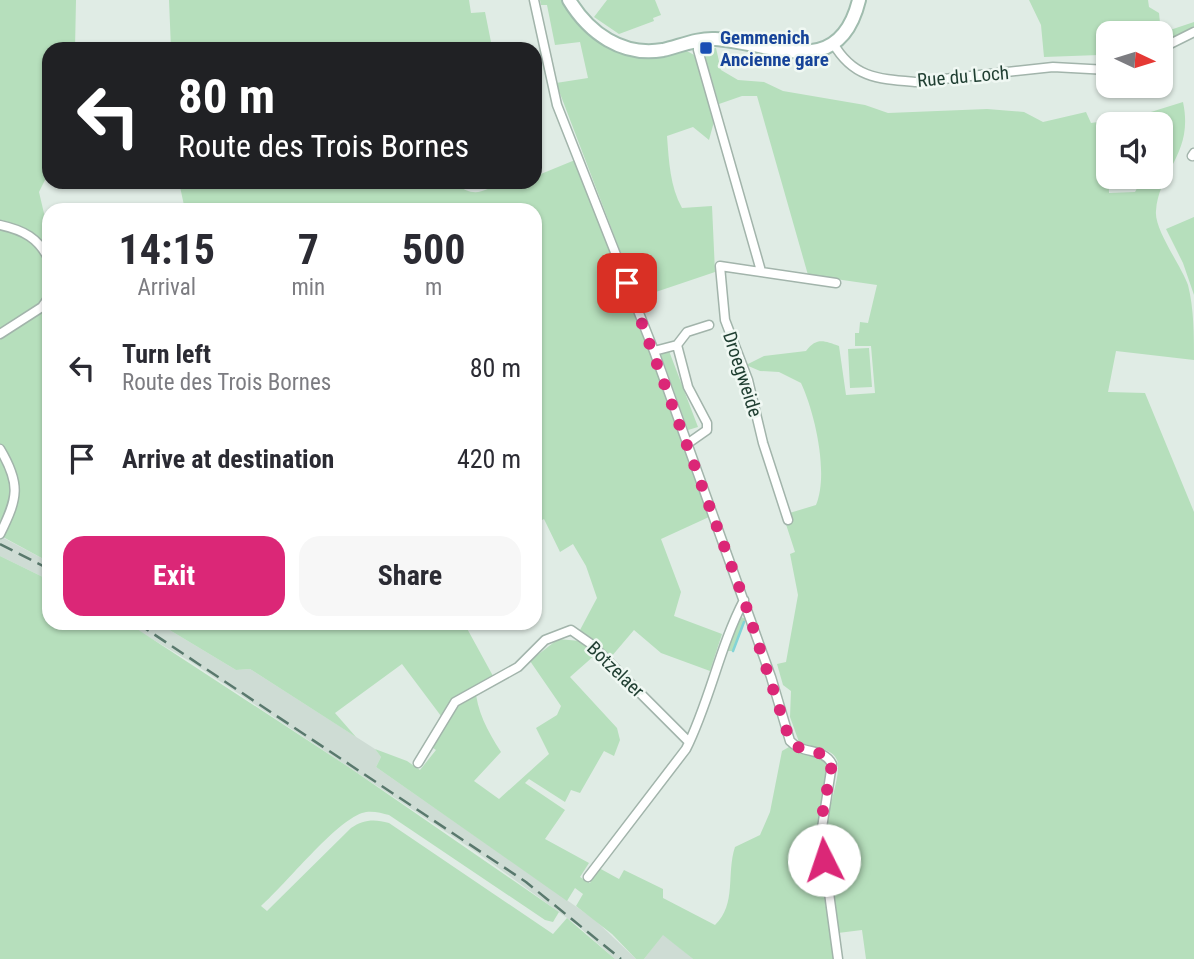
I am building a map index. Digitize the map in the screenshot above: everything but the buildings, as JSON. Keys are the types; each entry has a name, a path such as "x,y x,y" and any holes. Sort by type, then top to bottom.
{"main road":[{"path":"569,0 595,31 630,50 648,52 698,41 719,40 806,54 834,43 848,29 859,0"}],"street":[{"path":"534,0 557,105 654,351 744,600 790,741 798,748 824,754 832,764 821,834 838,959"},
{"path":"1173,42 1194,32"},
{"path":"698,41 698,50 761,271"},
{"name":"Rue du Loch","path":"834,43 841,57 859,73 895,80 916,82 1053,67 1096,69"},
{"path":"0,225 26,232 42,246"},
{"name":"Droegweide","path":"788,520 763,443 751,388 725,320 720,297 720,267 836,283"},
{"path":"0,334 42,307"},
{"path":"654,351 677,345 687,332 709,325"},
{"path":"677,345 688,387 708,430 687,444"},
{"path":"0,449 16,482 12,508 2,529"},
{"path":"588,877 689,742 744,600"},
{"name":"Botzelaer","path":"418,764 455,702 518,667 545,640 571,630 591,644 689,742"}],"shaded area":[{"path":"0,536 42,558 42,577 0,556"},
{"path":"137,630 170,630 236,670 250,669 375,749 381,757 376,767 594,919 636,959 615,959 578,926 479,854 191,662"},
{"path":"663,934 693,959 644,959"}],"green space":[{"path":"0,0 76,0 75,42 42,42 42,186 39,192 42,205 42,241 29,230 0,220"},
{"path":"169,0 469,0 471,13 485,12 491,42 171,42"},
{"path":"540,0 562,0 585,28 604,42 679,49 694,55 715,118 709,140 693,127 667,136 668,155 682,208 712,206 715,272 638,298 556,83 588,78 580,42 555,45 547,5 541,5"},
{"path":"607,0 655,0 661,15 653,18 654,21 619,34 594,17"},
{"path":"1029,0 1148,0 1149,7 1159,13 1160,21 1096,21 1096,55 1044,57 1041,25"},
{"path":"1194,22 1194,30 1173,40 1173,29"},
{"path":"716,48 721,70 738,80 764,82 783,91 865,105 888,113 987,109 1024,112 1043,122 1086,112 1091,123 1096,122 1096,189 1109,189 1109,193 1161,189 1157,219 1163,237 1188,285 1193,313 1194,360 1116,351 1108,392 1145,393 1194,512 1194,959 866,959 862,930 838,933 827,865 826,838 838,773 837,760 826,750 799,742 790,717 791,691 783,685 777,664 786,662 798,595 790,554 795,552 783,515 816,505 821,477 819,444 801,383 779,372 760,371 746,365 764,356 806,351 817,342 825,342 839,346 846,395 875,393 871,346 855,346 855,333 859,333 860,322 868,323 877,285 808,275 757,96 742,96 719,104 705,57 710,49"},
{"path":"1183,102 1185,120 1180,149 1173,163 1173,112 1151,112"},
{"path":"575,160 686,447 709,517 661,539 681,592 674,616 722,634 710,671 661,653 634,630 611,657 580,630 597,598 586,566 573,544 560,552 544,519 542,520 542,203 184,203 180,189 464,189 479,192 488,189 542,189 542,174"},
{"path":"1194,217 1194,295 1183,263 1166,229"},
{"path":"0,228 27,238 42,252 42,304 0,331"},
{"path":"42,308 42,558 3,537 14,510 18,482 0,444 0,337 26,322"},
{"path":"869,348 872,387 850,388 848,349"},
{"path":"669,351 698,427 688,430 661,355"},
{"path":"0,453 10,474 12,490 0,528"},
{"path":"0,556 42,577 42,630 139,630 350,768 559,912 553,922 545,920 389,815 376,812 362,813 338,829 261,906 267,911 351,828 365,821 379,821 389,823 553,934 567,918 615,959 0,959"},
{"path":"741,617 746,619 733,651 726,651"},
{"path":"170,630 468,630 493,676 475,686 484,720 501,752 474,781 499,799 549,754 536,728 557,715 561,706 530,661 558,639 580,641 595,655 570,677 617,728 620,740 614,756 604,751 580,793 571,790 565,802 529,779 525,783 565,810 545,839 589,863 580,877 590,883 599,868 619,879 624,870 663,889 663,898 715,925 722,917 729,898 735,847 760,835 770,812 782,751 789,747 801,754 826,759 828,782 820,815 818,840 823,891 835,959 693,959 663,935 644,959 636,959 612,934 576,906 583,894 575,888 567,901 376,767 381,757 375,749 407,761 420,770 436,750 426,743 441,716 402,664 335,713 356,737 250,669 236,670"}],"waterway":[{"path":"733,651 744,622"}],"railway":[{"path":"0,544 42,565"},
{"path":"148,630 526,882 621,959"}],"place":[{"name":"Gemmenich Ancienne gare","path":"706,48"}],"route":[{"path":"627,283 744,600 782,709 790,741 798,748 824,754 831,760 832,776 821,821 824,860"}]}
